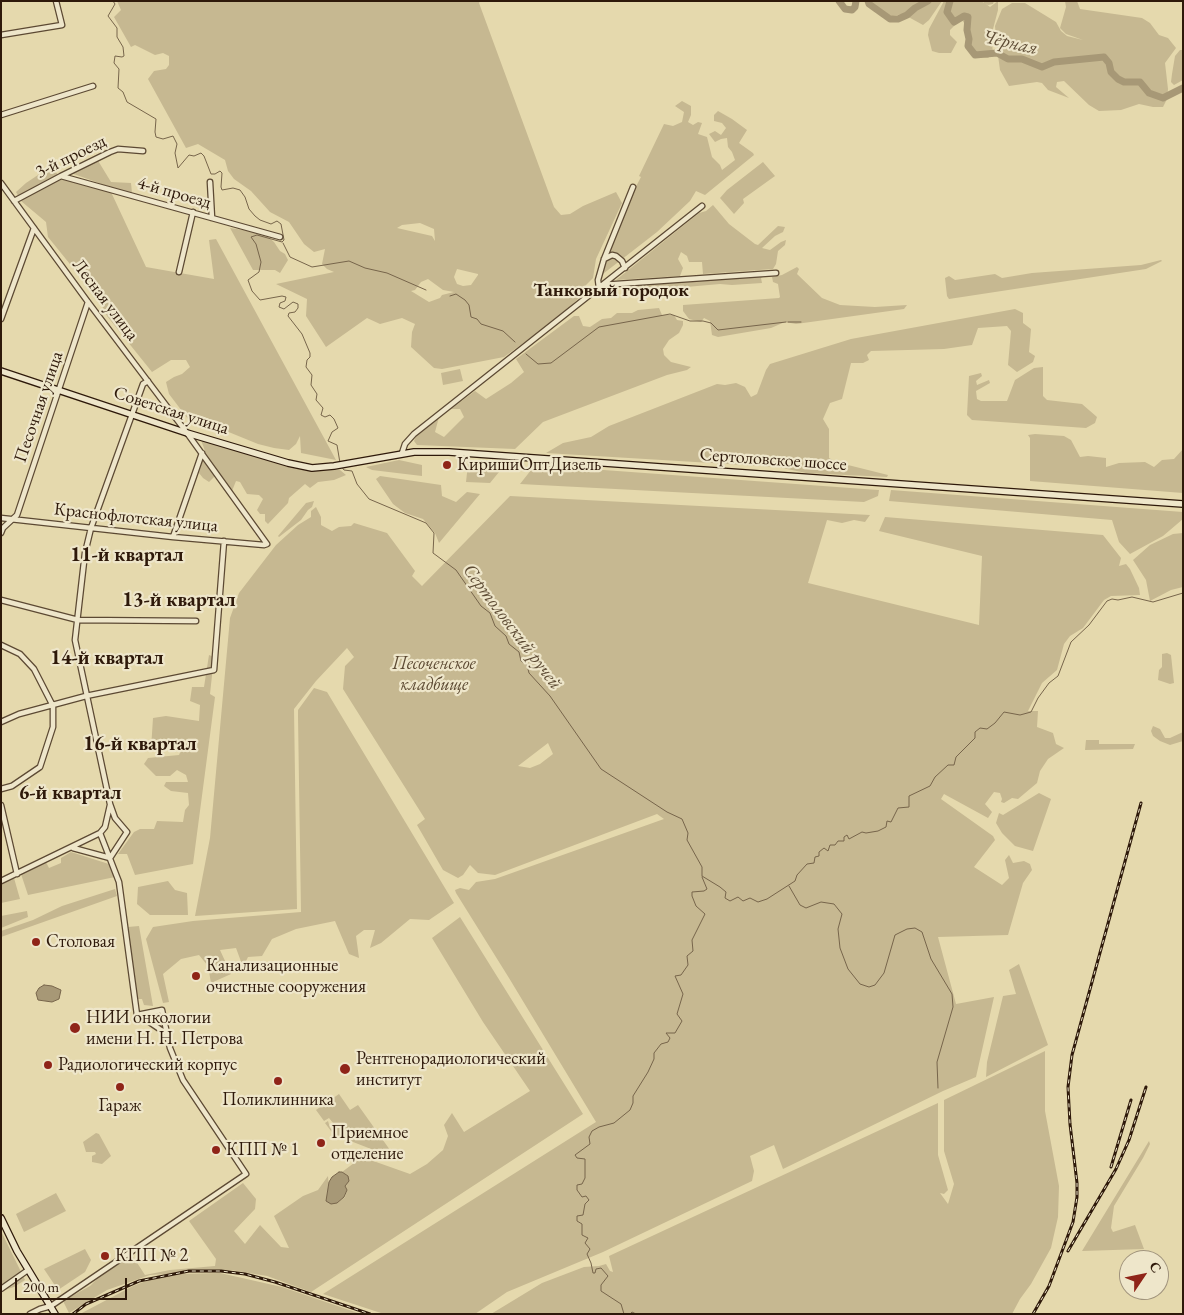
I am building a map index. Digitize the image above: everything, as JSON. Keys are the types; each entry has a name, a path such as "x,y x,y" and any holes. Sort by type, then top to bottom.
{"main road":[{"name":"Советская улица","path":"1,371 187,433 288,463 312,468 351,464"},
{"name":"Сертоловское шоссе","path":"351,464 424,451 458,452 1183,504"},
{"path":"1,1218 17,1251 55,1314"}],"street":[{"path":"1,35 62,25 56,1"},
{"path":"1,115 92,86"},
{"name":"3-й проезд","path":"14,201 118,149 143,151"},
{"name":"4-й проезд","path":"61,176 280,237"},
{"path":"210,182 212,218"},
{"name":"Лесная улица","path":"1,183 202,453 267,544"},
{"path":"601,287 598,280 604,259 633,187"},
{"path":"402,454 405,444 414,434 702,206"},
{"path":"179,272 193,212"},
{"path":"1,319 34,228"},
{"path":"604,259 612,255 616,256 625,268"},
{"path":"601,287 776,273"},
{"name":"Песочная улица","path":"1,532 17,515 88,302"},
{"path":"110,858 127,832 115,818 110,804 75,640 85,553 91,528 143,384 148,381"},
{"path":"173,537 202,453"},
{"name":"Краснофлотская улица","path":"1,518 173,537 267,544"},
{"path":"1,722 19,714 86,696 214,670 224,541"},
{"path":"1,600 78,620 196,621"},
{"path":"1,645 20,654 34,669 53,706 53,727 40,767 12,786 1,789"},
{"path":"1,881 100,833 105,827 110,804"},
{"path":"1,805 17,874"},
{"path":"100,833 120,882 136,1015 139,1015 167,1034"},
{"path":"72,848 110,858"},
{"path":"30,1314 40,1308 51,1306 246,1174 183,1080 175,1064 162,1010 139,1015"},
{"path":"1,1289 28,1270"}],"green space":[{"path":"117,1 480,1 479,3 554,207 561,215 570,214 583,206 616,192 622,203 596,259 593,278 583,288 585,292 558,318 504,357 442,369 434,368 411,347 412,332 415,324 402,318 380,324 367,318 326,347 306,316 307,299 276,284 334,272 322,264 325,249 314,252 304,244 289,222 270,212 251,191 234,179 228,171 225,160 198,144 186,148 148,79 154,71 166,69 169,65 169,56 163,53 155,55 135,45 131,47 114,17 121,10","holes":["420,223 434,229 435,241 432,236 397,228 402,225","457,269 478,274 471,285 463,286 457,284 454,277","428,279 443,290 454,292 442,295 440,298 429,302 411,291 415,290 421,282"]},
{"path":"870,1 942,1 929,20 923,25 903,14 892,16 886,14"},
{"path":"944,1 981,1 984,3 983,1 994,1 993,4 988,5 985,3 990,7 998,1 998,10 993,29 993,54 988,58 977,57 970,53 965,34 965,24 961,19 950,30 950,35 957,42 951,53 932,51 928,35 929,29"},
{"path":"1065,1 1077,1 1080,9 1142,18 1150,23 1159,35 1168,38 1176,48 1165,63 1168,89 1167,99 1163,107 1139,104 1121,110 1099,111 1089,105 1064,81 1057,82 1056,87 1069,98 1048,90 1042,83 1037,82 1009,86 1000,70 995,26 1002,9 1012,3 1025,3 1056,22 1061,31 1067,36 1083,40 1066,34 1060,28 1066,7"},
{"path":"1180,50 1183,50 1183,80 1174,85 1171,82 1175,56"},
{"path":"682,101 691,106 691,115 688,122 693,125 698,122 702,123 698,134 707,137 712,157 722,170 735,160 728,147 727,138 715,142 709,134 715,131 721,135 726,128 722,123 714,121 714,115 718,111 747,130 739,143 754,155 705,195 696,191 690,201 657,232 599,277 629,200 641,177 639,176 664,124 673,126 682,122 684,112 675,106"},
{"path":"97,159 111,182 131,183 132,193 68,172"},
{"path":"763,162 775,176 743,199 744,203 734,214 720,198 727,190"},
{"path":"50,167 63,179 111,192 146,267 214,279 209,240 216,239 336,460 301,453 300,436 296,444 289,450 274,448 258,444 209,424 188,419 169,394 166,382 182,374 190,367 186,360 171,360 152,372 107,316 95,292 91,290 48,237 46,222 21,201 16,192"},
{"path":"713,205 729,224 758,245 778,226 785,227 783,232 775,236 762,248 770,250 786,240 785,245 778,251 776,264 773,269 703,274 702,262 689,262 687,256 681,252 678,259 683,268 680,276 616,280 699,213 706,211"},
{"path":"230,228 257,232 266,235 274,242 288,260 280,273 275,270 253,270"},
{"path":"1161,260 1146,269 949,299 947,296 945,278 949,276 955,280 995,274 1002,278 1032,273 1141,265"},
{"path":"797,267 799,269 797,274 822,298 840,305 875,307 907,305 904,309 796,324 785,322 771,328 718,337 712,335 710,321 704,318 701,322 689,319 683,311 683,305 779,298 778,284 773,282 772,277 782,275"},
{"path":"765,276 761,278 762,283 720,284 629,292 621,289 621,286"},
{"path":"659,308 662,315 674,315 677,320 683,321 679,333 669,340 663,349 664,355 671,362 691,367 687,370 667,375 543,422 515,449 417,445 414,441 416,436 439,417 435,432 444,437 464,417 460,409 451,409 475,391 486,399 511,383 524,372 516,359 574,316 579,316 583,326 590,327 602,319 611,318 617,313 632,313 638,310"},
{"path":"1015,309 1023,313 1023,323 1031,329 1029,352 1035,356 1033,362 1017,372 1008,365 1011,331 1007,326 978,328 972,345 944,349 871,351 867,355 869,360 863,363 851,363 842,399 830,403 823,419 829,429 829,458 836,462 888,475 887,477 806,473 778,467 546,453 563,443 591,437 609,426 717,384 736,383 745,387 751,397 757,394 770,364 851,339"},
{"path":"1043,367 1043,396 1047,400 1082,404 1097,417 1095,423 1086,428 972,420 967,415 969,376 981,373 982,376 976,381 977,385 989,380 990,383 976,391 977,399 981,401 1007,401 1015,380 1034,368"},
{"path":"460,369 463,381 443,385 441,373"},
{"path":"1028,435 1064,436 1071,440 1080,457 1106,458 1106,467 1119,463 1145,462 1154,467 1162,460 1174,459 1183,449 1183,493 1030,481 1030,438"},
{"path":"201,440 276,463 316,470 340,470 346,475 334,480 318,482 310,488 305,484 289,498 288,503 268,524 265,521 265,514 260,514 257,510 263,499 259,495 247,494 240,482 236,481 232,491 227,492 223,489 223,479 220,475 216,475 209,482 199,473 205,451"},
{"path":"399,460 422,465 422,476 372,470 366,467"},
{"path":"481,460 508,461 490,483 466,482 468,464"},
{"path":"535,465 879,490 878,496 864,502 520,484"},
{"path":"380,476 441,485 442,496 456,502 467,492 480,494 439,543 435,533 423,519 405,513 393,504 376,479"},
{"path":"891,490 1183,512 1183,519 1163,536 1130,554 1119,542 1112,520 889,501"},
{"name":"Песоченское кладбище","path":"510,496 870,515 865,522 854,520 842,523 827,520 808,583 979,625 982,556 879,531 885,517 1103,535 1121,558 1119,566 1126,564 1130,569 1139,588 1140,595 1111,596 1104,600 1083,628 1070,636 1064,644 1057,670 1042,683 1028,711 1038,711 1037,727 1053,733 1056,744 1064,748 1048,759 1040,771 1037,783 1018,799 1012,798 1004,803 1001,802 1000,793 994,792 985,804 992,812 988,818 944,794 941,799 993,836 995,840 974,867 1002,885 1009,878 1005,860 1009,855 1013,863 1024,861 1030,864 1032,870 1023,883 1008,935 938,937 956,1004 994,997 976,1077 943,1091 783,1169 774,1145 750,1156 754,1171 752,1181 603,1252 507,1292 475,1314 384,1314 323,1294 596,1122 455,890 460,888 469,890 476,882 495,879 664,819 657,814 495,875 478,873 470,865 463,875 458,878 443,870 417,825 425,819 343,689 345,666 354,657 347,648 316,681 294,709 297,909 195,916 210,838 230,618 239,593 276,545 298,525 311,517 311,511 316,507 321,517 321,525 332,531 339,527 351,526 354,523 387,533 415,571 412,576 422,586","holes":["548,743 553,754 540,764 530,768 518,766"]},
{"path":"314,501 312,507 301,520 278,536 306,503"},
{"path":"1183,533 1183,587 1171,590 1150,601 1146,580 1133,560 1150,545 1173,534"},
{"path":"1167,653 1171,655 1174,683 1170,684 1158,680 1159,670 1162,667 1162,654"},
{"path":"209,655 214,657 210,694 215,697 193,864 135,875 127,854 118,854 134,832 140,829 154,829 157,821 183,822 185,810 189,805 188,793 171,791 164,786 166,782 188,782 186,775 177,770 170,776 156,776 144,764 148,758 179,755 185,741 159,751 151,749 153,718 166,716 199,721 200,705 190,701 192,687 204,687"},
{"path":"314,688 327,692 454,903 429,920 410,919 381,943 370,948 375,930 364,930 356,936 359,958 349,954 335,921 296,929 272,939 262,956 248,957 243,967 236,948 220,950 231,974 211,983 208,966 199,955 181,959 163,974 169,1002 163,1003 146,939 153,927 193,921 301,912 298,710"},
{"path":"1153,726 1160,729 1165,738 1170,738 1183,732 1183,741 1170,745 1160,741 1153,736 1151,731"},
{"path":"1086,740 1099,740 1099,744 1135,744 1133,749 1085,750"},
{"path":"1039,793 1051,799 1033,851 1015,846 1002,833 996,823 999,813 1003,815"},
{"path":"71,852 112,865 115,877 28,895 21,874 46,862 49,868 61,863 61,858"},
{"path":"14,878 20,899 1,903 1,880"},
{"path":"168,881 175,890 187,893 188,915 150,915 137,904 138,887"},
{"path":"115,889 117,896 1,937 1,931 33,920 62,906"},
{"path":"27,911 28,917 1,928 1,916"},
{"path":"460,917 583,1114 311,1292 267,1276 231,1270 150,1275 107,1290 69,1313 63,1301 90,1286 98,1278 132,1255 145,1275 170,1270 215,1266 216,1259 189,1221 243,1183 256,1199 255,1209 234,1231 245,1244 260,1225 281,1247 289,1248 274,1216 303,1196 318,1190 328,1176 329,1191 337,1203 345,1197 347,1190 345,1186 348,1176 342,1172 362,1157 410,1174 427,1164 443,1150 448,1136 444,1125 452,1113 464,1132 530,1091 483,1022 432,938"},
{"path":"139,926 153,1006 144,1005 142,999 134,999 128,927"},
{"path":"1019,964 1048,1045 986,1077 987,1062 1003,996 1016,994 1009,970"},
{"path":"1045,1051 1045,1111 1059,1186 1058,1217 1051,1248 1012,1314 491,1314 542,1283 584,1267 606,1264 610,1271 613,1272 609,1256 938,1103 938,1155 948,1190 944,1194 940,1193 948,1204 954,1184 944,1151 944,1100"},
{"path":"339,1094 350,1110 358,1105 390,1150 384,1154 335,1135 331,1131 325,1123 328,1121 330,1128 334,1131 337,1129 336,1124 329,1118 324,1121 316,1110"},
{"path":"96,1133 99,1134 111,1156 102,1164 92,1162 92,1156 96,1154 95,1152 86,1152 83,1142"},
{"path":"1149,1141 1150,1144 1143,1158 1114,1206 1111,1228 1113,1232 1135,1225 1144,1249 1082,1251"},
{"path":"56,1193 66,1211 24,1232 16,1214"},
{"path":"1,1231 25,1280 14,1287 1,1291"},
{"path":"85,1249 91,1260 85,1272 58,1290 44,1269"},
{"path":"220,1273 282,1287 361,1314 80,1314 133,1286 154,1278 179,1274"}],"shaded area":[{"path":"44,985 61,990 59,999 52,1002 38,1000 36,993"},
{"path":"339,1172 348,1176 349,1181 345,1186 347,1190 344,1197 337,1203 331,1204 326,1201 329,1182"}],"waterway":[{"name":"Сертоловский ручей","path":"113,1 115,4 108,16 117,28 117,37 123,47 124,56 115,56 114,63 119,69 118,88 123,92 127,102 156,119 156,137 163,139 173,136 177,144 175,153 178,168 189,155 194,156 201,153 211,174 220,171 222,173 222,190 233,188 240,190 245,197 249,209 255,216 271,224 277,221 281,224 284,240 282,242 257,235 251,237 256,244 261,262 259,272 248,280 252,291 260,300 286,297 279,307 284,309 293,302 298,304 295,312 289,313 288,316 302,334 310,353 306,367 312,375 311,385 317,394 316,400 323,408 321,415 325,417 330,415 338,428 332,432 328,441 337,445 340,463"},
{"name":"Чёрная","path":"839,1 845,9 852,10 855,7 856,1"},
{"name":"Чёрная","path":"868,1 869,4 890,19 898,19 907,15 928,1"},
{"name":"Чёрная","path":"950,1 947,12 954,22 964,16 968,17 968,46 975,55 997,53 1008,59 1022,59 1042,67 1054,62 1104,57 1109,63 1111,72 1118,79 1124,82 1140,82 1149,93 1163,98 1183,88"},
{"path":"283,243 290,257 312,267 349,261 365,268 387,273 426,290"},
{"path":"450,296 456,294 465,300 469,305 471,317 477,319 481,324 503,331 515,342"},
{"path":"526,354 538,364 551,363 599,327 670,314 690,321 711,323 718,330 786,322"},
{"path":"788,322 801,322"},
{"name":"Сертоловский ручей","path":"341,466 344,470 352,471 357,484 369,499 426,523 434,533 433,553 456,570 481,606 490,613 495,626 506,636 509,644 519,652 521,661 527,665 529,673 550,696 601,769 667,812 682,819 688,833 687,840 702,867 702,876 726,892 725,898 730,901 738,897 743,901 750,898 758,902 767,899 795,881 797,875 807,864 814,863 815,857 819,856 819,852 824,848 828,851 830,845 835,845 838,841 844,841 844,837 847,835 849,839 862,832 878,831 886,827 887,821 891,822 898,808 909,807 909,796 930,786 935,777 948,765 954,765 956,757 975,738 975,732 980,728 987,729 1004,712 1020,715 1031,712 1049,683 1058,676 1071,642 1089,625 1107,601 1132,597 1153,602 1183,593"},
{"path":"624,1314 621,1304 601,1291 601,1285 608,1276 601,1268 596,1269 595,1273 593,1273 587,1254 590,1249 585,1243 588,1238 582,1235 582,1224 577,1221 577,1216 583,1215 585,1204 589,1200 586,1196 582,1197 577,1190 577,1185 582,1184 585,1178 585,1159 577,1158 575,1155 590,1144 589,1137 592,1131 614,1123 630,1110 633,1096 648,1072 654,1059 654,1053 661,1044 668,1042 670,1038 666,1033 675,1033 682,1021 677,1014 683,994 675,976 681,975 688,965 687,956 693,951 692,940 705,914 696,906 692,896 692,892 707,889 702,877"},
{"path":"789,886 800,905 806,908 821,902 834,904 842,914 838,929 840,948 848,969 860,984 869,987 875,985 884,973 895,935 907,929 915,928 922,932 931,959 952,994 953,1007 937,1062 938,1088"},
{"path":"630,1314 632,1312 636,1314"}],"railway":[{"path":"1033,1314 1049,1286 1073,1222 1077,1183 1068,1087 1072,1055 1141,803"},
{"path":"1068,1251 1116,1169 1129,1140 1146,1087"},
{"path":"1111,1167 1131,1100"},
{"path":"73,1314 86,1304 139,1281 189,1271 221,1271 245,1274 275,1282 370,1314"}],"place":[{"name":"КиришиОптДизель","path":"447,465"},
{"name":"Столовая","path":"36,942"},
{"name":"Канализационные очистные сооружения","path":"196,976"},
{"name":"НИИ онкологии имени Н. Н. Петрова","path":"75,1028"},
{"name":"Радиологический корпус","path":"48,1065"},
{"name":"Рентгенорадиологический институт","path":"345,1069"},
{"name":"Поликлинника","path":"278,1081"},
{"name":"Гараж","path":"120,1087"},
{"name":"Приемное отделение","path":"321,1143"},
{"name":"КПП № 1","path":"216,1150"},
{"name":"КПП № 2","path":"105,1256"}],"district":[{"name":"Танковый городок","path":"611,291"},
{"name":"11-й квартал","path":"127,556"},
{"name":"13-й квартал","path":"179,601"},
{"name":"14-й квартал","path":"107,659"},
{"name":"16-й квартал","path":"140,745"},
{"name":"6-й квартал","path":"70,794"}]}
